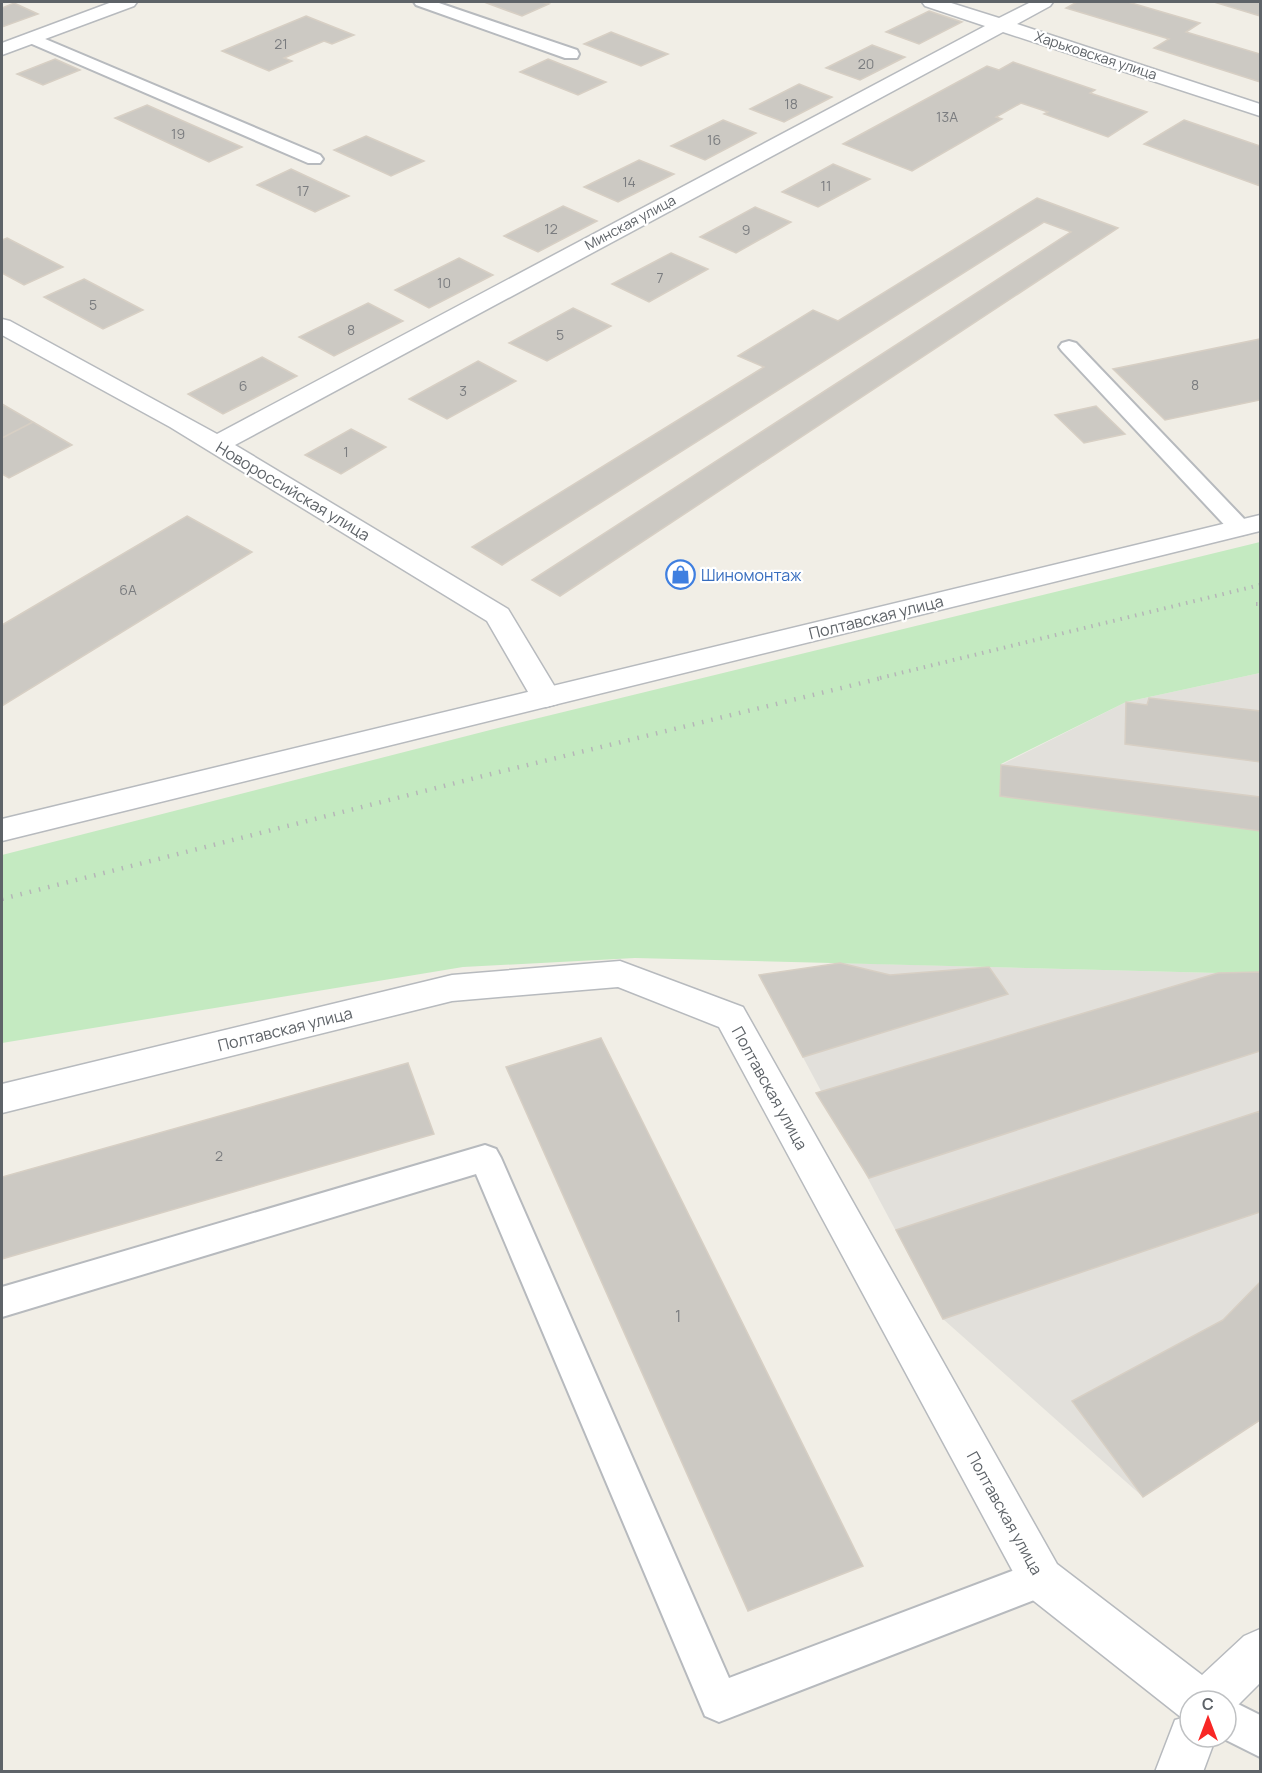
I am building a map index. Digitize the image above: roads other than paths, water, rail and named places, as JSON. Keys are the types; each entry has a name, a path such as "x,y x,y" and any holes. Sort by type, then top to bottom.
{"street":[{"path":"2,49 128,2"},
{"name":"Харьковская улица","path":"931,2 1260,110"},
{"name":"Минская улица","path":"216,445 999,24 1044,2"},
{"name":"Новороссийская улица","path":"2,326 216,445 498,615 546,697"},
{"name":"Полтавская улица","path":"2,830 1250,526"},
{"name":"Полтавская улица","path":"2,1099 452,988 620,974 731,1017 1041,1579 1183,1689"},
{"path":"1221,1689 1260,1652"},
{"path":"1179,1772 1188,1749"}],"lane":[{"path":"422,2 571,54"},
{"path":"32,38 314,159"},
{"path":"1069,347 1250,526"},
{"path":"2,1302 485,1158 719,1702 1041,1579"},
{"path":"1238,1725 1260,1737"}],"railway":[{"path":"880,678 1260,585"},
{"path":"2,899 487,775 886,677"}],"place":[{"name":"Шиномонтаж","path":"680,575"}]}
